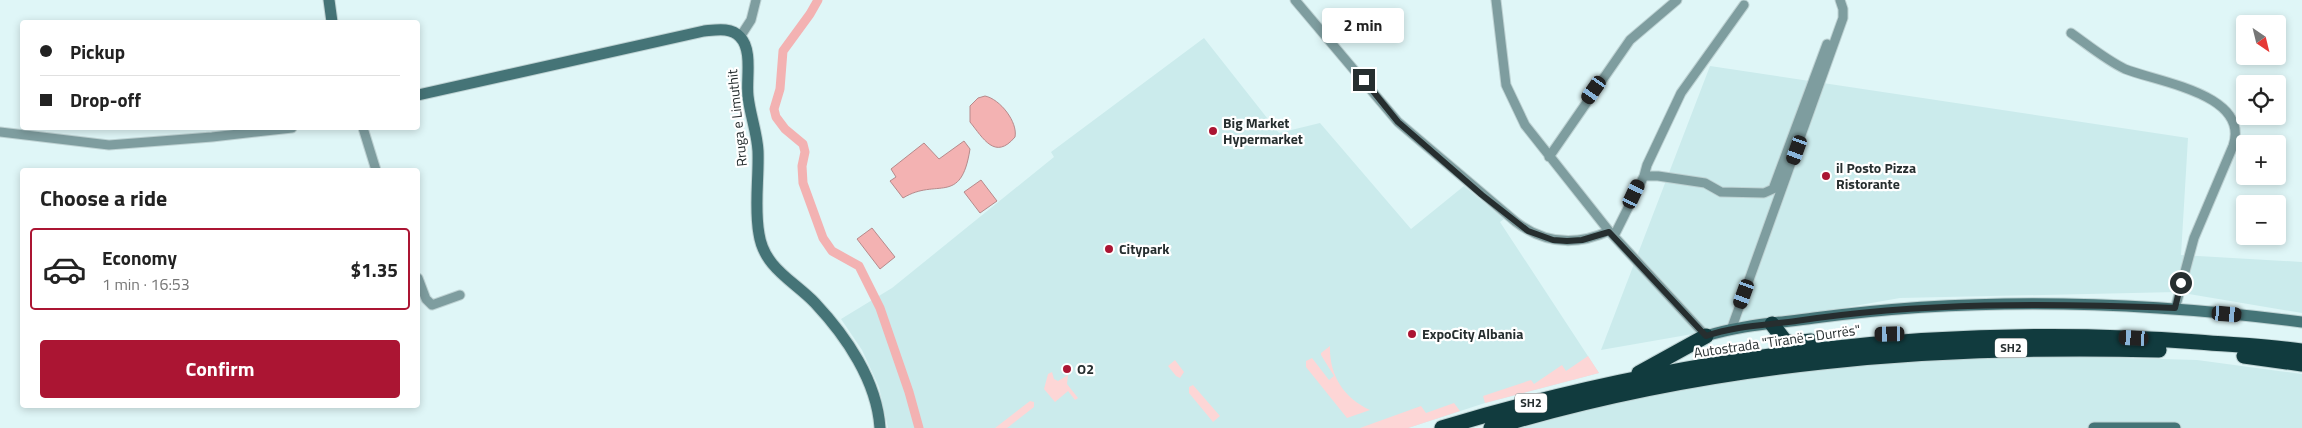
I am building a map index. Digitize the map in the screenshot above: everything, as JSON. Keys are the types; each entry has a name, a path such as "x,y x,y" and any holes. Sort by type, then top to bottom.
{"highway":[{"path":"1772,324 1785,341 1793,343 1890,334 1906,342"},
{"path":"1621,381 1706,336"},
{"name":"Autostrada \"Tiranë - Durrës\"","path":"1442,428 1521,405 1621,381 1760,357 1906,342 2074,337 2162,340 2302,351"},
{"name":"Autostrada \"Tiranë - Durrës\"","path":"1491,428 1561,408 1712,376 1794,364 1905,353 2027,348 2152,350 2217,353 2302,364"}],"street":[{"path":"329,0 332,20"},
{"path":"420,95 704,31 730,31 740,37 751,20 756,0"},
{"path":"1295,0 1398,122 1516,222 1528,231 1553,240 1582,240 1611,234 1644,176 1647,165 1680,93 1744,5"},
{"path":"1496,0 1506,85 1525,125 1611,234 1706,336 1731,330 1863,312 1975,305 2175,308 2302,322"},
{"path":"1549,156 1630,40 1677,0"},
{"path":"1731,330 1843,18 1840,0"},
{"path":"2071,33 2103,56 2127,69 2209,98 2224,111 2236,127 2237,132 2233,146 2194,238 2175,308"},
{"name":"Rruga e Limuthit","path":"740,37 746,46 749,106 757,133 758,217 762,247 777,270 815,303 845,340 868,381 880,428"},
{"path":"1644,176 1658,176 1705,183 1721,192 1769,192 1775,186 1827,44"},
{"path":"0,132 109,145 274,130"},
{"path":"364,130 375,168"},
{"path":"420,283 429,304 436,305 460,294"},
{"path":"2094,428 2176,428"}],"shaded area":[{"name":"Citypark","path":"1204,38 1279,133 1320,123 1411,229 1464,186 1504,219 1500,222 1599,373 1485,403 1408,428 888,428 879,387 862,350 841,319 892,288 1054,157 1051,152"},
{"path":"1710,66 2188,138 2181,255 2302,262 2302,313 2177,292 1900,298 1601,350"},
{"path":"985,96 1002,106 1014,125 1015,137 1008,144 1001,147 995,147 985,140 970,122 970,106 978,98"},
{"path":"964,141 970,149 966,167 961,178 954,184 915,192 903,198 890,181 896,177 891,169 924,143 939,159"},
{"path":"981,180 997,201 980,213 964,192"},
{"path":"872,228 895,257 880,269 857,239"},
{"path":"1330,346 1332,366 1345,392 1360,405 1370,410 1347,418 1306,367 1306,361 1312,358 1329,380 1334,376 1321,355"},
{"path":"2012,355 2197,360 2302,374 2302,428 1521,428 1612,403 1725,380 1844,365"},
{"path":"1588,356 1599,373 1485,403 1483,396 1531,380 1534,384 1562,365 1566,371"},
{"path":"1175,360 1184,372 1180,378 1168,366"},
{"path":"1052,372 1054,379 1058,381 1068,375 1067,384 1078,398 1075,400 1068,391 1055,402 1044,389 1048,374"},
{"path":"1193,385 1220,416 1213,422 1189,393 1189,387"},
{"path":"1030,401 1034,402 1034,407 1007,428 995,428"},
{"path":"1454,403 1460,411 1408,428 1360,428 1421,406 1426,413"}],"waterway":[{"path":"818,0 783,51 780,89 774,109 776,117 785,129 803,144 805,152 802,166 803,183 823,238 832,251 859,266 880,308 909,392 919,428"}],"place":[{"name":"Big Market Hypermarket","path":"1213,131"},
{"name":"il Posto Pizza Ristorante","path":"1826,176"},
{"name":"Citypark","path":"1109,249"},
{"name":"ExpoCity Albania","path":"1412,334"},
{"name":"O2","path":"1067,369"}],"route":[{"path":"1364,80 1398,122 1424,146 1528,231 1541,237 1567,241 1582,240 1609,232 1706,336 1718,332 1845,314 1975,305 2046,304 2175,308 2181,283"}]}
